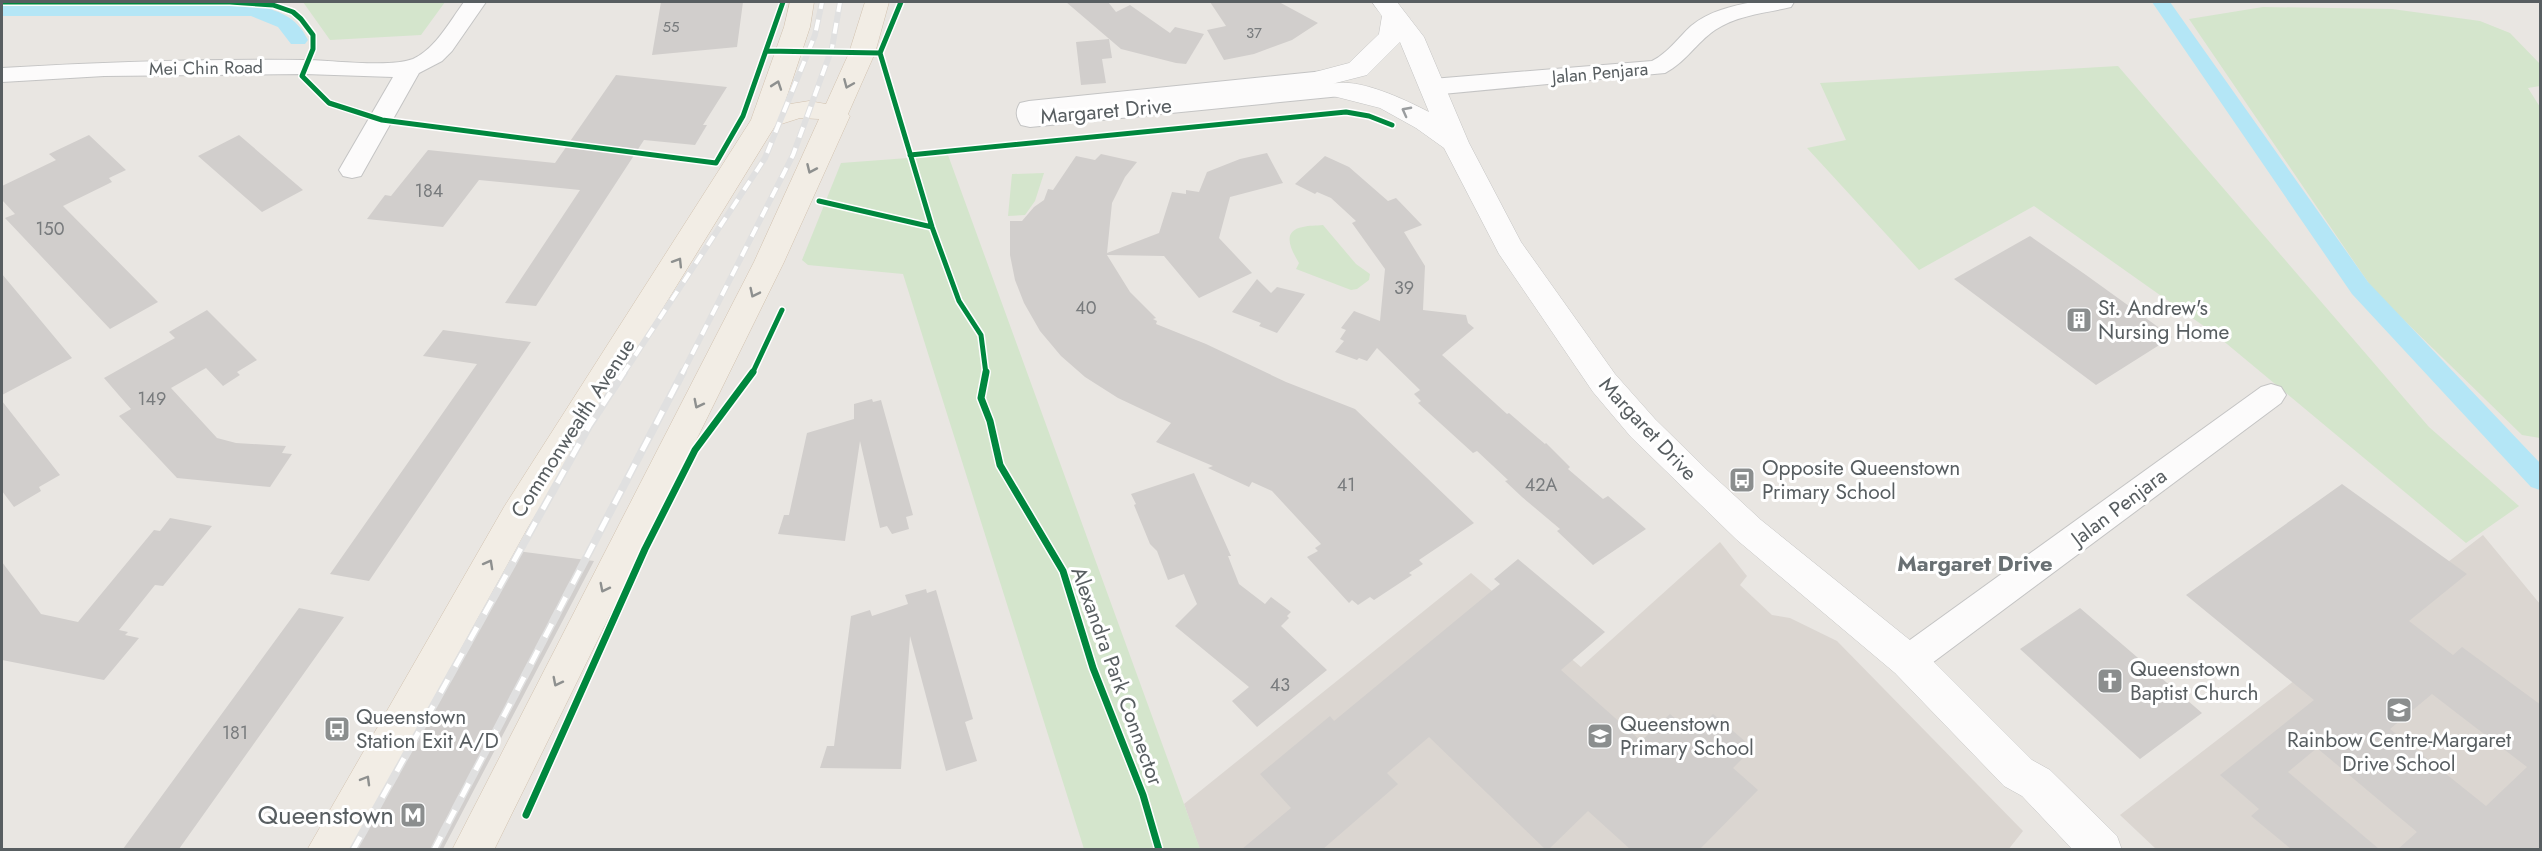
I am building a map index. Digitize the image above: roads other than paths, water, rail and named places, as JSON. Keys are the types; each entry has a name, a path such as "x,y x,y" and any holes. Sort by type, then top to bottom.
{"main road":[{"name":"Commonwealth Avenue","path":"327,849 516,517 765,120 797,27 802,2"},
{"path":"472,849 738,324 836,116 862,52 877,2"},
{"path":"765,120 804,108 824,110 836,116"}],"street":[{"path":"351,170 407,61 429,40 457,2"},
{"path":"407,61 423,63 444,46 475,2"},
{"name":"Jalan Penjara","path":"1432,87 1657,68 1666,64 1706,26 1720,18 1783,2"},
{"path":"1333,84 1358,69 1391,36 1389,8"},
{"name":"Margaret Drive","path":"1389,8 1411,37 1455,143 1509,247 1524,273 1604,383 1643,428 1749,530 1908,661 2018,773 2036,783 2102,849"},
{"name":"Mei Chin Road","path":"2,60 407,61"},
{"name":"Mei Chin Road","path":"2,75 104,69 305,66 396,71 407,61"},
{"path":"1333,84 1389,102 1426,122 1455,143"},
{"name":"Margaret Drive","path":"1333,84 1030,119 1029,109 1333,84"},
{"name":"Jalan Penjara","path":"1908,661 2271,395"},
{"name":"Margaret Drive","path":"2018,773 2024,791 2080,849"}],"waterway":[{"path":"2161,2 2360,288 2540,480"},
{"path":"2,10 251,10 279,19 290,27 298,40"}],"railway":[{"path":"623,374 765,158 815,35 822,2"},
{"path":"682,374 793,155 832,48 840,2"},
{"path":"353,850 589,426 624,372"},
{"path":"434,850 683,372"}],"place":[{"name":"St. Andrew's Nursing Home","path":"2079,320"},
{"name":"Opposite Queenstown Primary School","path":"1742,480"},
{"name":"Queenstown Baptist Church","path":"2110,681"},
{"name":"Rainbow Centre-Margaret Drive School","path":"2399,710"},
{"name":"Queenstown Station Exit A/D","path":"337,729"},
{"name":"Queenstown Primary School","path":"1600,736"},
{"name":"Queenstown","path":"413,815"}],"district":[{"name":"Margaret Drive","path":"1975,563"}]}
